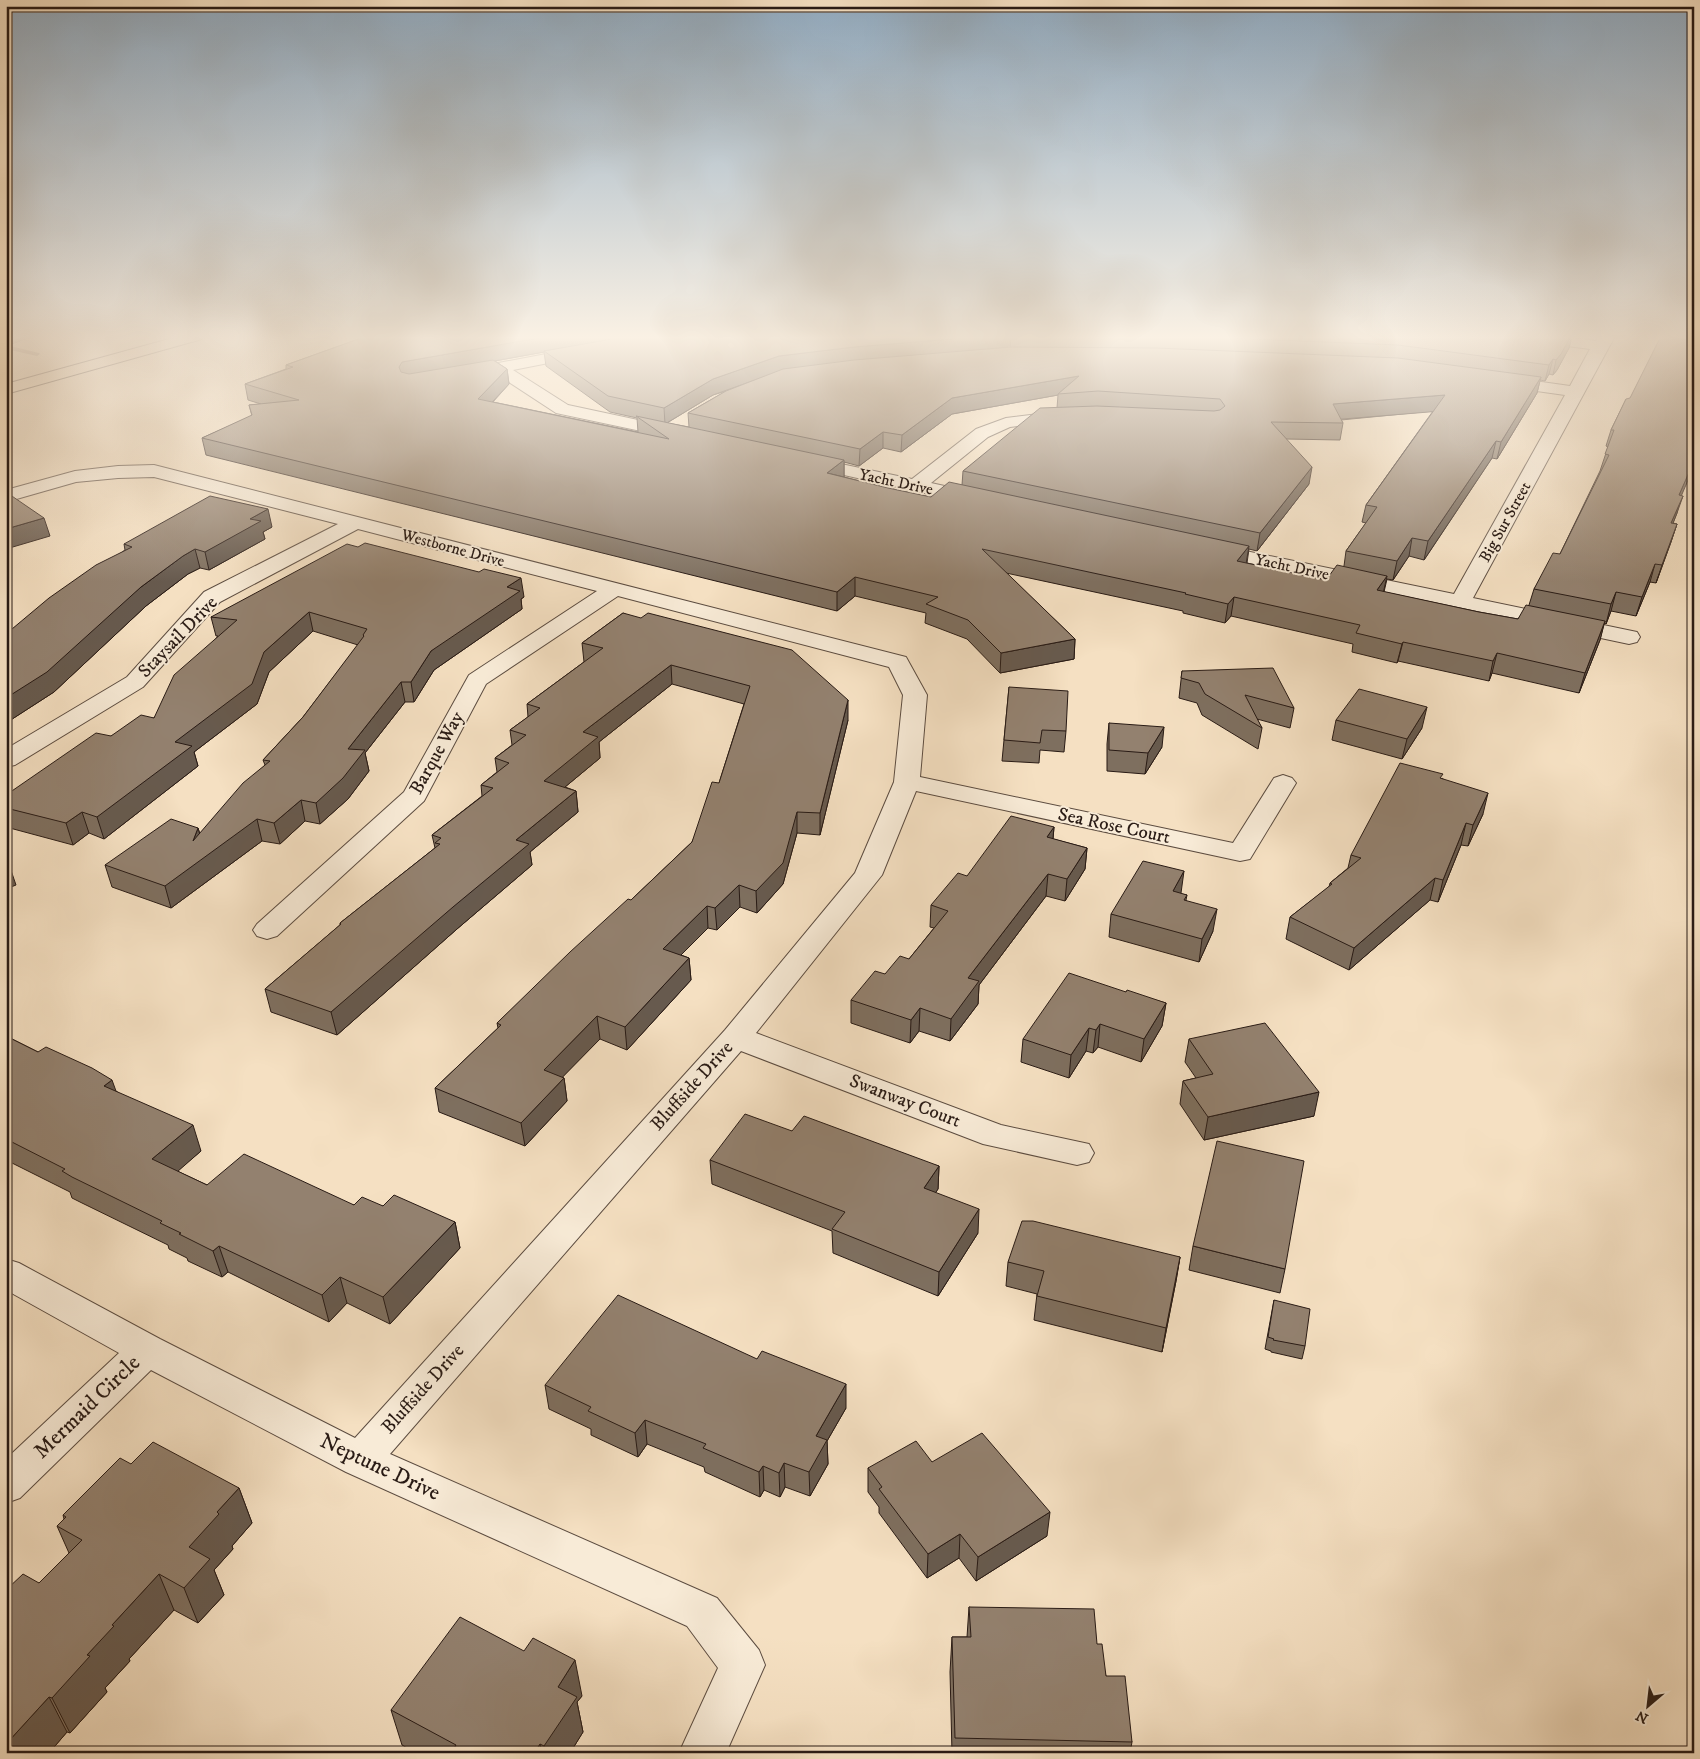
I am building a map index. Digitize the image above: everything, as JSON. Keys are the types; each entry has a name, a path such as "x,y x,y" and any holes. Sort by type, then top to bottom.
{"street":[{"path":"613,418 679,430"},
{"path":"915,486 982,433 1006,423 1034,418"},
{"name":"Big Sur Street","path":"1460,603 1562,418"},
{"name":"Yacht Drive","path":"792,459 993,502"},
{"name":"Westborne Drive","path":"6,496 75,477 118,472 154,471 898,662"},
{"name":"Staysail Drive","path":"6,760 135,682 212,597 355,522"},
{"name":"Yacht Drive","path":"1197,546 1460,603 1629,637"},
{"name":"Barque Way","path":"267,930 416,796 477,680 613,590"},
{"name":"Bluffside Drive","path":"360,1460 736,1037 868,875 907,782 915,695 898,662"},
{"name":"Sea Rose Court","path":"907,782 1240,854 1283,783"},
{"name":"Swanway Court","path":"736,1037 995,1136 1078,1153"},
{"name":"Neptune Drive","path":"6,1273 147,1350 360,1460 702,1612 743,1665 702,1753"},
{"name":"Mermaid Circle","path":"6,1485 147,1350"}],"building":[{"path":"245,418 569,418 669,439 639,418 646,418 844,460 827,473 888,488 931,497 949,482 1249,546 1237,561 1326,580 1337,565 1387,576 1377,590 1479,612 1518,619 1526,605 1605,621 1585,673 1497,653 1493,661 1403,642 1402,644 1356,633 1360,625 1234,597 1228,604 1186,593 982,549 1075,639 1001,653 968,620 926,604 938,597 855,577 837,592 202,438"},
{"path":"712,418 925,418 902,435 883,432 860,449"},
{"path":"1028,418 1340,418 1343,423 1271,422 1312,467 1260,533 963,471"},
{"path":"1428,418 1516,418 1501,442 1496,441 1428,541 1412,538 1397,561 1346,551 1377,507 1366,505"},
{"path":"1617,418 1694,418 1694,461 1679,495 1683,496 1671,523 1677,524 1662,565 1655,564 1642,597 1616,592 1611,604 1534,589 1553,553 1560,554 1609,455 1605,454 1614,430 1611,430"},
{"path":"6,492 44,518 6,529"},
{"path":"210,496 268,509 250,519 261,521 205,552 195,549 183,556 141,587 47,672 6,698 6,634 49,598 96,565 132,547 124,544"},
{"path":"365,543 479,572 484,569 521,578 507,587 520,591 431,651 411,682 401,682 348,749 365,750 343,778 316,803 301,800 274,823 257,819 165,886 105,865 171,819 198,828 193,841 243,783 270,761 263,760 303,717 364,636 367,629 309,612 264,652 252,684 175,742 192,746 97,817 82,812 66,823 6,808 6,795 96,733 111,736 141,715 154,718 174,675 237,620 211,617 347,544 358,547"},
{"path":"623,613 641,618 648,613 792,650 848,700 820,813 797,812 783,863 756,891 739,885 715,908 707,906 663,949 689,958 625,1027 597,1016 544,1070 564,1078 521,1123 435,1088 501,1025 497,1023 570,952 628,899 631,900 692,842 712,782 719,783 750,686 671,665 583,732 598,737 544,781 576,791 516,840 529,844 331,1012 265,989 340,923 440,844 435,843 441,838 432,835 493,788 481,785 509,763 495,758 526,735 510,730 540,708 527,704 603,648 582,643"},
{"path":"1273,668 1294,708 1245,695 1262,728 1205,694 1199,683 1181,678 1182,671"},
{"path":"1009,687 1068,691 1066,731 1042,730 1040,743 1004,740"},
{"path":"1359,689 1427,707 1407,739 1336,720"},
{"path":"1109,723 1164,727 1148,753 1109,750"},
{"path":"1400,763 1443,774 1440,778 1488,793 1473,825 1466,823 1443,880 1435,878 1354,948 1290,917 1361,858 1351,855"},
{"path":"1011,816 1054,827 1047,837 1087,848 1067,879 1048,874 968,978 979,981 951,1019 920,1008 911,1020 851,1000 875,971 885,974 900,956 909,959 948,911 931,905 958,873 967,876"},
{"path":"1143,861 1184,871 1173,891 1187,895 1184,900 1217,909 1202,939 1111,914"},
{"path":"1069,973 1166,1003 1144,1039 1100,1024 1096,1030 1089,1028 1071,1055 1023,1039"},
{"path":"1265,1023 1319,1092 1208,1117 1183,1081 1213,1074 1189,1039"},
{"path":"6,1036 38,1052 46,1047 92,1068 112,1080 104,1086 193,1125 152,1159 207,1185 244,1154 354,1205 362,1197 383,1206 394,1195 455,1222 383,1297 340,1277 322,1295 219,1246 213,1251 160,1223 162,1221 72,1177 62,1171 65,1169 6,1139"},
{"path":"745,1114 792,1131 804,1116 939,1166 924,1188 979,1209 939,1272 832,1229 845,1212 710,1160"},
{"path":"1217,1141 1304,1161 1285,1269 1193,1246"},
{"path":"1022,1221 1033,1221 1180,1257 1166,1328 1037,1296 1044,1271 1008,1262"},
{"path":"618,1295 757,1359 762,1351 846,1384 816,1436 827,1440 809,1472 784,1463 779,1473 763,1466 759,1472 703,1448 706,1444 645,1420 635,1433 588,1411 591,1407 545,1385"},
{"path":"1274,1300 1310,1309 1305,1346 1273,1340 1268,1337"},
{"path":"982,1433 1050,1512 978,1557 960,1534 928,1554 879,1489 882,1487 868,1468 916,1441 932,1462"},
{"path":"153,1442 239,1488 217,1512 219,1514 189,1547 210,1559 184,1588 159,1574 87,1655 90,1656 7,1743 6,1590 23,1574 39,1583 82,1540 57,1526 66,1517 63,1515 120,1458 131,1464"},
{"path":"969,1607 1094,1609 1097,1644 1102,1644 1106,1676 1125,1676 1132,1742 955,1738 952,1637 971,1637"},
{"path":"460,1617 524,1651 533,1638 575,1660 558,1687 577,1697 544,1746 540,1744 534,1753 451,1753 456,1745 391,1710"}]}
